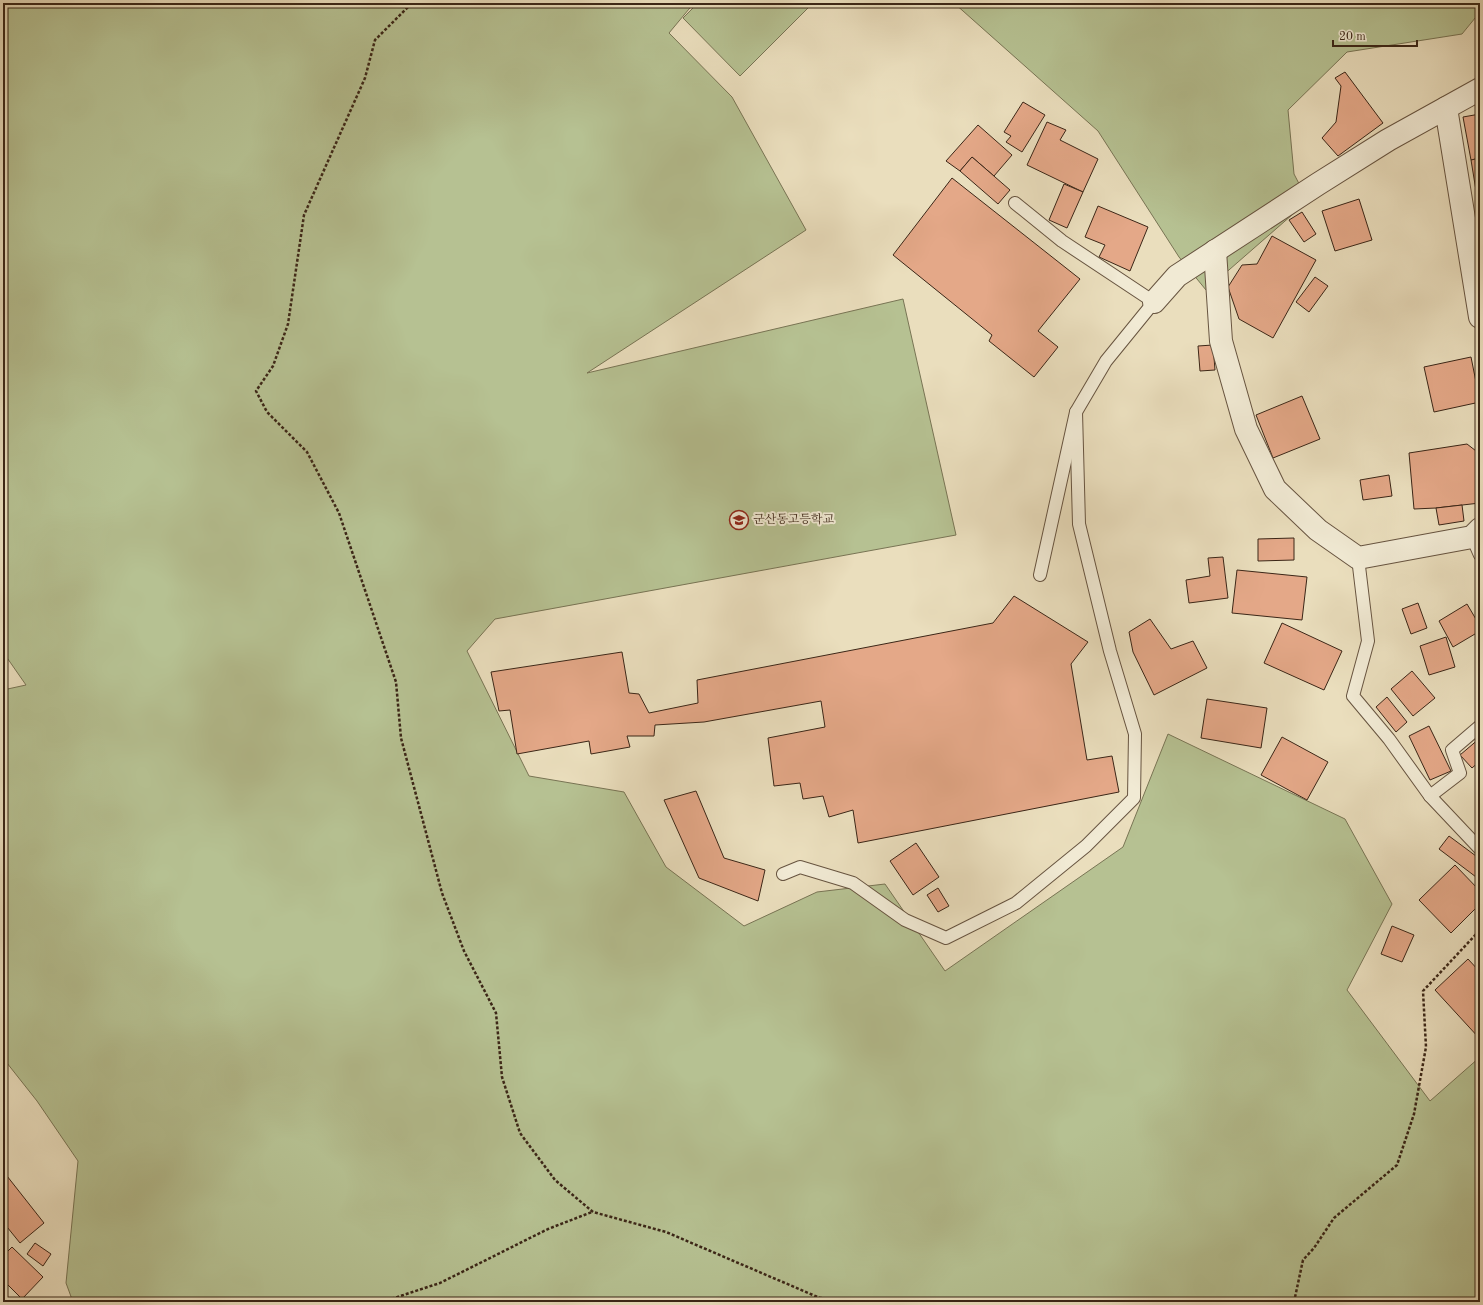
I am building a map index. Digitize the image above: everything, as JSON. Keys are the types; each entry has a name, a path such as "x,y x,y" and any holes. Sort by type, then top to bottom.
{"street":[{"path":"1154,302 1177,276 1216,250 1388,140 1480,89"},
{"path":"1446,108 1480,317"},
{"path":"1216,250 1221,341 1246,429 1275,489 1318,530 1358,558 1477,540"}],"lane":[{"path":"1015,203 1062,241 1154,302 1106,361 1076,412 1040,576"},
{"path":"783,874 800,866 853,883 905,920 946,938 1016,903 1086,846 1134,798 1135,734 1110,651 1079,524 1076,412"},
{"path":"1358,558 1368,641 1353,696 1389,739 1430,796 1480,849"},
{"path":"1430,796 1460,773 1452,750 1480,726"}],"path":[{"path":"410,3 410,5 375,40 365,78 304,215 288,324 273,366 256,391 267,412 307,452 339,513 396,682 401,738 442,893 464,951 496,1013 502,1077 520,1133 555,1180 593,1212 666,1232 820,1298 887,1302"},
{"path":"1294,1302 1303,1260 1314,1248 1334,1218 1396,1165 1414,1114 1426,1047 1423,991 1480,930"},
{"path":"382,1302 440,1283 548,1229 593,1212"}],"green space":[{"path":"3,3 694,3 669,33 732,97 806,230 587,373 903,299 956,535 495,619 467,651 529,776 624,792 666,867 744,926 817,892 885,884 945,971 1123,847 1168,734 1345,819 1392,904 1347,990 1430,1101 1480,1057 1480,1302 73,1302 66,1283 78,1161 37,1101 3,1058 3,690 26,685 3,652"},
{"path":"698,3 813,3 740,76 683,18"},
{"path":"954,3 1480,3 1480,12 1462,34 1347,52 1288,110 1294,174 1308,201 1206,290 1179,257 1098,131"}],"building":[{"path":"1345,72 1383,123 1338,156 1322,138 1336,122 1341,86 1335,78"},
{"path":"1023,102 1045,115 1022,152 1006,142 1011,136 1004,132"},
{"path":"1480,114 1480,158 1471,160 1463,117"},
{"path":"1047,122 1066,130 1060,140 1098,159 1083,192 1027,165"},
{"path":"978,125 1012,155 994,176 972,157 960,171 946,161"},
{"path":"972,157 1010,190 998,204 960,171"},
{"path":"1480,158 1480,215 1471,160"},
{"path":"952,178 1080,279 1038,331 1058,347 1034,377 989,341 992,335 893,255"},
{"path":"1064,184 1083,192 1067,228 1049,220"},
{"path":"1359,199 1372,240 1335,251 1322,211"},
{"path":"1098,206 1148,227 1130,271 1099,257 1105,245 1085,237"},
{"path":"1302,212 1316,234 1304,242 1289,220"},
{"path":"1272,236 1316,260 1273,338 1239,319 1228,287 1242,265 1257,264"},
{"path":"1315,277 1328,286 1309,312 1296,302"},
{"path":"1213,345 1215,370 1200,371 1198,346"},
{"path":"1471,357 1480,402 1434,412 1424,367"},
{"path":"1302,396 1320,439 1273,458 1256,415"},
{"path":"1467,444 1480,454 1480,503 1414,509 1409,453"},
{"path":"1389,475 1392,496 1363,500 1360,480"},
{"path":"1462,505 1464,521 1439,525 1436,508"},
{"path":"1294,538 1294,560 1258,561 1258,539"},
{"path":"1223,557 1228,598 1189,603 1186,580 1210,576 1208,558"},
{"path":"1237,570 1307,577 1302,620 1232,613"},
{"path":"1014,596 1088,642 1071,664 1087,760 1112,756 1119,792 858,843 853,810 829,817 823,796 803,799 800,783 774,786 768,738 825,727 821,701 704,722 655,725 654,736 627,736 630,747 591,754 589,741 517,754 510,710 499,711 491,672 622,652 629,693 639,694 649,713 698,703 697,680 993,623"},
{"path":"1418,603 1427,628 1411,634 1402,609"},
{"path":"1467,604 1480,626 1480,631 1453,647 1439,621"},
{"path":"1150,619 1171,649 1193,641 1207,668 1154,695 1133,652 1129,632"},
{"path":"1282,623 1342,651 1324,690 1264,663"},
{"path":"1446,637 1455,667 1429,675 1420,646"},
{"path":"1412,671 1435,698 1413,716 1391,689"},
{"path":"1387,697 1407,722 1396,732 1376,707"},
{"path":"1207,699 1267,708 1261,748 1201,738"},
{"path":"1429,726 1451,771 1430,780 1409,736"},
{"path":"1282,737 1328,762 1307,800 1261,775"},
{"path":"1480,738 1480,761 1472,768 1460,755"},
{"path":"696,791 724,858 765,870 758,901 699,878 664,800"},
{"path":"1449,836 1480,859 1480,880 1439,849"},
{"path":"916,843 939,877 913,895 890,861"},
{"path":"1455,865 1480,891 1480,904 1451,933 1419,900"},
{"path":"938,888 949,906 938,912 927,895"},
{"path":"1392,926 1414,935 1402,962 1381,954"},
{"path":"1468,959 1480,972 1480,1039 1435,990"},
{"path":"7,1176 44,1223 20,1243 3,1222 3,1180"},
{"path":"35,1243 51,1254 43,1266 27,1254"},
{"path":"12,1247 43,1277 22,1299 3,1280 3,1256"}],"place":[{"name":"군산동고등학교","path":"739,520"}]}
